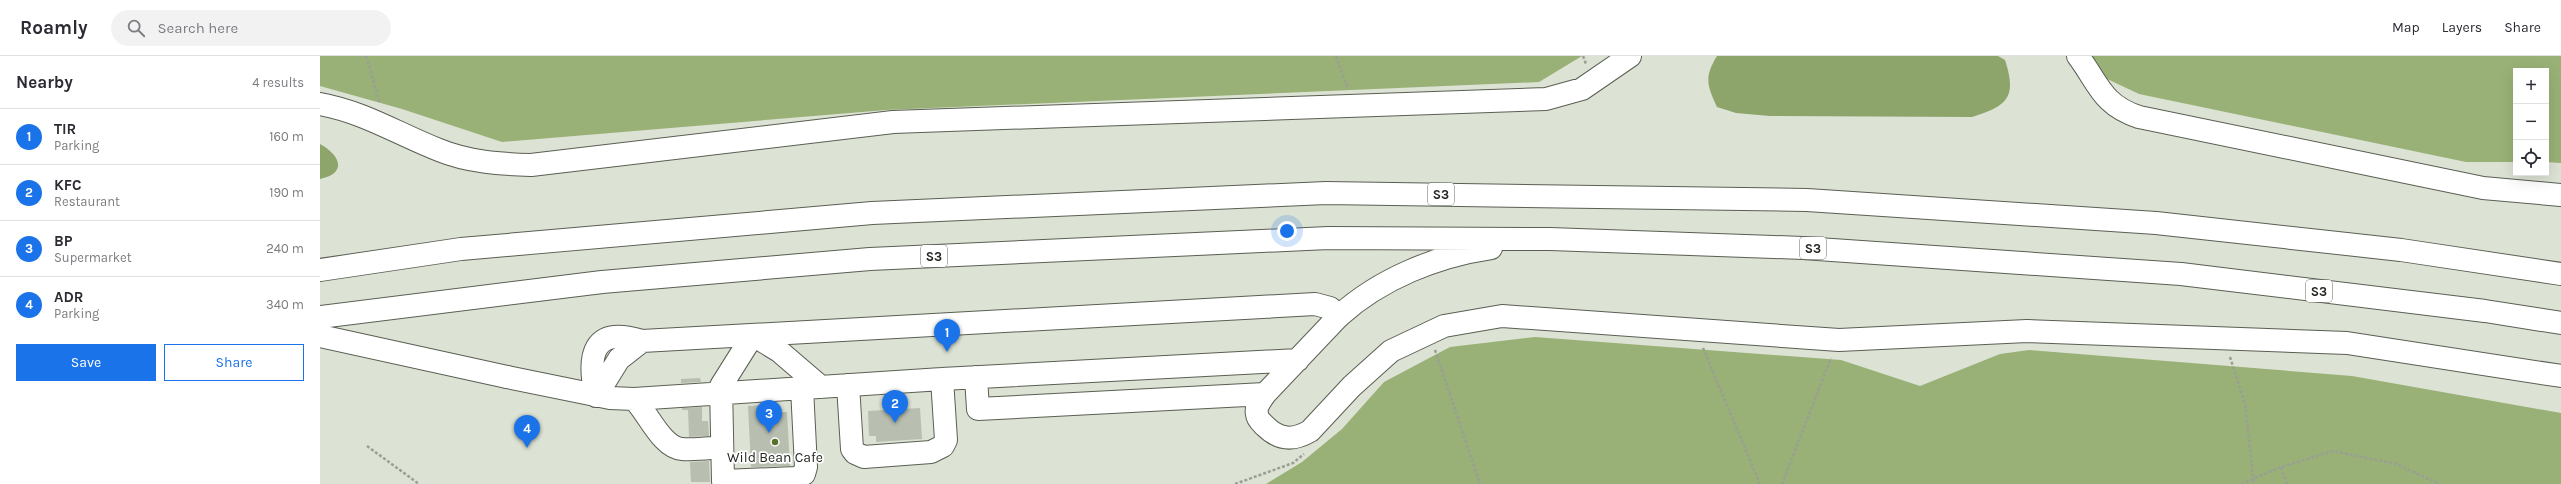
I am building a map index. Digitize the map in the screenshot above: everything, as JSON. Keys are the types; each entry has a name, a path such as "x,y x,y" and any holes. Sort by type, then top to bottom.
{"main road":[{"path":"320,104 354,112 387,125 440,151 460,157 495,164 531,165 893,122 1353,107 1558,98 1592,83 1630,56"},
{"path":"2078,56 2103,96 2117,108 2139,116 2484,188 2561,194"},
{"name":"S3","path":"320,270 461,249 872,213 1326,193 1588,195 1815,200 2156,223 2401,250 2561,274"},
{"name":"S3","path":"320,317 602,282 870,259 1328,238 1550,239 1803,248 2181,274 2485,311 2561,323"},
{"path":"1550,239 1482,249 1423,266 1381,285 1339,316 1265,394 1258,405 1256,413 1259,420 1278,437 1294,438 1310,431 1377,362 1412,340 1444,326 1502,316 1839,340 2027,331 2370,345 2561,376"},
{"path":"596,396 590,371 592,357 596,348 613,337 622,336 642,341 1302,304 1322,305 1339,316"},
{"path":"753,335 773,346 812,388 806,467 804,474 796,478 723,481 720,394 723,380 753,335"},
{"path":"320,336 596,396 634,399 976,377 1298,360"},
{"path":"976,377 978,409 1265,394"},
{"path":"848,385 852,449 855,453 864,457 930,452 943,446 946,440 942,379"},
{"path":"634,399 644,409 666,442 672,446 680,449 722,447"}],"path":[{"path":"366,56 387,125"},
{"path":"1336,56 1353,107"},
{"path":"1695,329 1760,484"},
{"path":"2224,339 2245,404 2254,484"},
{"path":"1782,484 1839,340"},
{"path":"1436,352 1480,484"},
{"path":"367,446 418,484"},
{"path":"2241,484 2281,467 2333,451 2396,464 2440,484"},
{"path":"2281,467 2287,484"}],"shaded area":[{"path":"320,56 1582,56 1539,82 886,110 502,142 402,109 320,86"},
{"path":"1717,56 1998,56 2005,60 2010,83 2006,98 2001,104 1994,109 1972,117 1770,116 1736,113 1717,107 1709,87 1708,81 1710,70"},
{"path":"2089,56 2561,56 2561,163 2549,162 2549,68 2513,68 2513,162 2466,162 2139,94 2103,77"},
{"path":"320,144 327,148 336,158 338,168 335,173 320,179"},
{"path":"1535,337 1841,360 1920,386 2000,354 2029,350 2352,376 2561,413 2561,484 1266,484 1302,462 1342,429 1384,382 1450,347"}],"building":[{"path":"700,378 701,382 681,383 681,379"},
{"path":"764,405 764,413 787,412 790,466 751,467 748,406"},
{"path":"702,407 702,421 708,421 709,436 689,437 688,410 682,410 682,408"},
{"path":"920,408 922,439 876,442 876,436 869,436 868,411"},
{"path":"709,461 710,482 691,482 690,462"}],"place":[{"name":"TIR","path":"947,352"},
{"name":"KFC","path":"895,423"},
{"name":"BP","path":"769,433"},
{"name":"Wild Bean Cafe","path":"775,442"},
{"name":"ADR","path":"527,448"}]}
